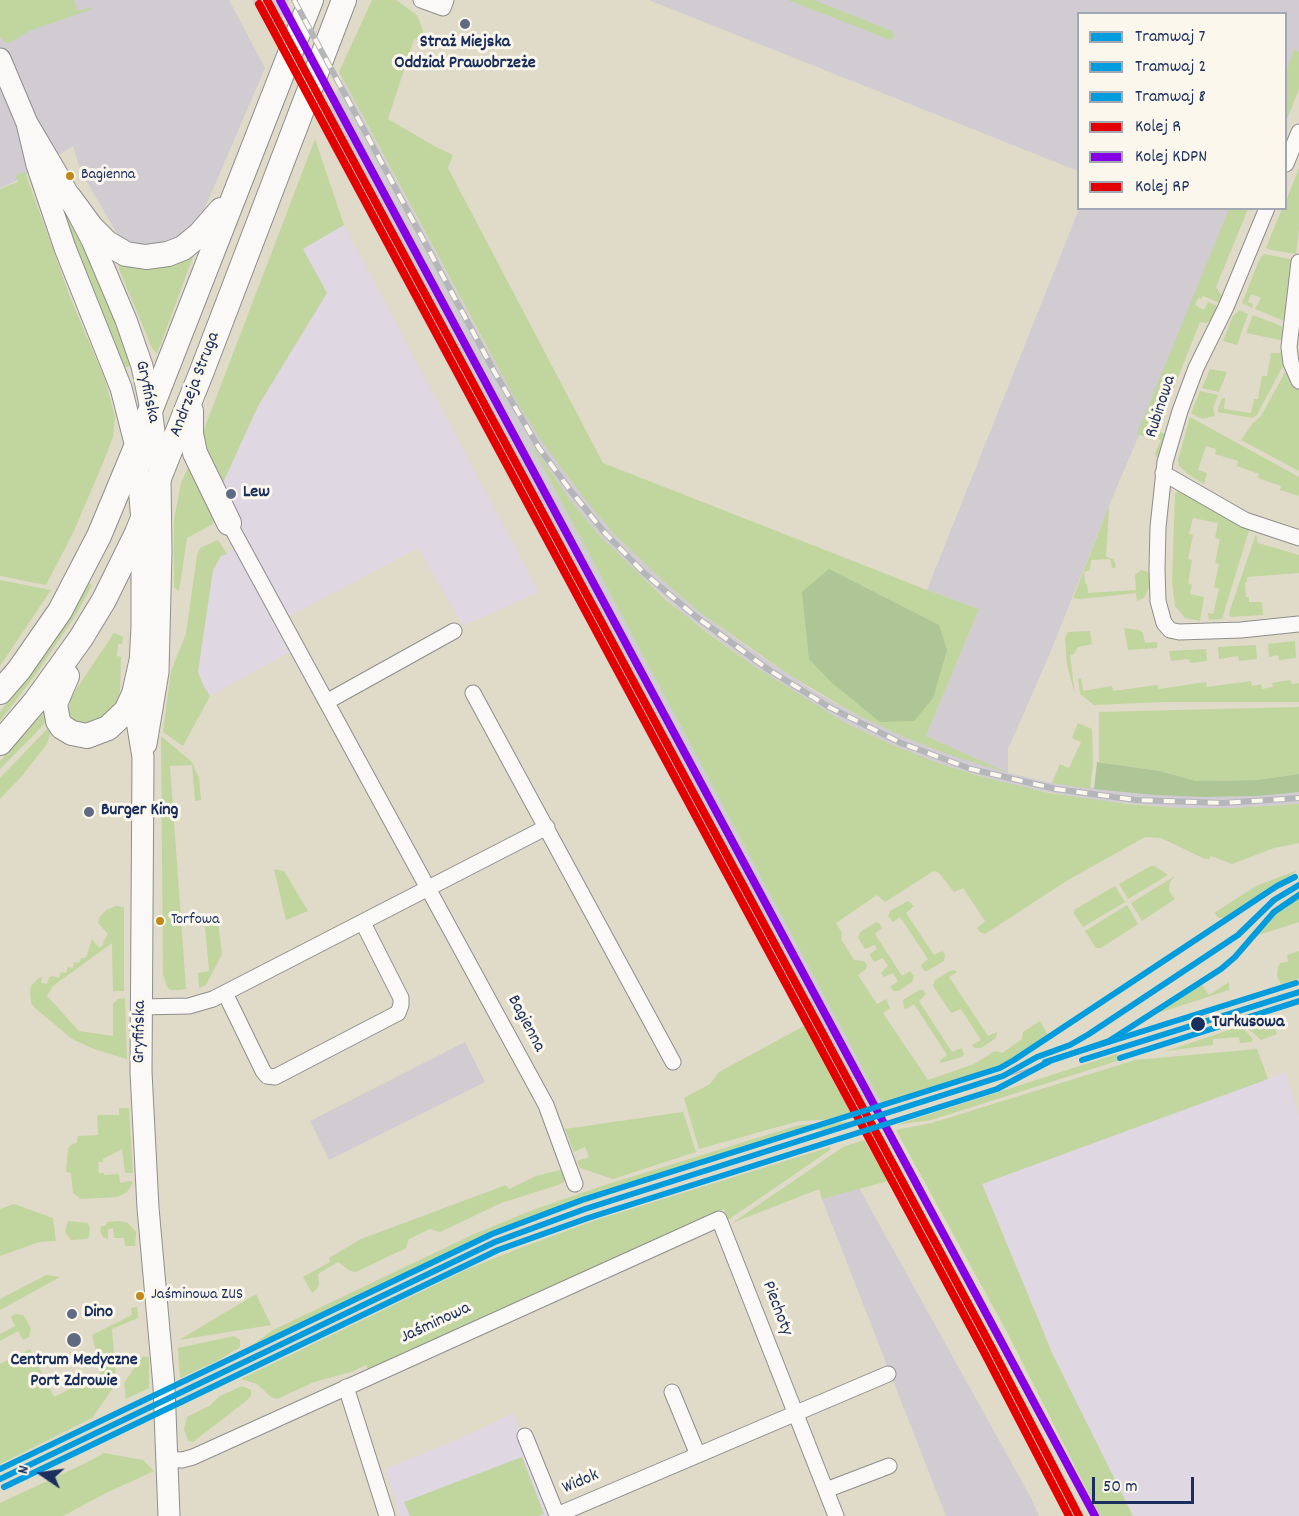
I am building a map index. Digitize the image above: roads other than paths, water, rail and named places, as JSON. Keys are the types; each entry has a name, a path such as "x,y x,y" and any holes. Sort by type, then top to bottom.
{"main road":[{"name":"Andrzeja Struga","path":"0,692 60,611 87,562 136,447 310,0"},
{"name":"Andrzeja Struga","path":"0,743 52,680 81,638 104,600 142,522 344,0"},
{"path":"69,196 91,227 113,247 129,255 154,257 176,252 190,244 218,213 237,185"},
{"path":"195,389 190,415 193,449 230,523"},
{"path":"104,600 58,693 55,710 60,725 72,734 83,736 99,733 115,723 132,700 141,663"}],"street":[{"path":"421,0 443,8 446,0"},
{"name":"Gryfińska","path":"0,59 27,123 92,240 126,320 142,366 151,409 160,477 160,650 153,710 143,757"},
{"name":"Gryfińska","path":"27,123 37,165 65,248 125,398 136,447 142,522 141,663 137,721 143,757 140,1054 164,1386 169,1516"},
{"path":"1287,162 1297,142"},
{"name":"Rubinowa","path":"1266,210 1226,307 1193,376 1180,411 1163,473 1156,569 1159,609 1164,623 1170,630 1198,632 1299,624"},
{"path":"1299,262 1289,347 1291,363 1299,381"},
{"path":"1163,473 1245,520 1299,538"},
{"name":"Bagienna","path":"230,523 546,1105 575,1184"},
{"path":"328,701 453,631"},
{"path":"473,693 673,1062"},
{"path":"141,1007 189,1006 203,1003 547,827"},
{"path":"225,993 263,1071 267,1076 275,1077 398,1012 401,998 363,923"},
{"name":"Jaśminowa","path":"167,1459 182,1460 193,1457 719,1219"},
{"name":"Piechoty","path":"719,1219 836,1516"},
{"path":"795,1413 888,1374"},
{"path":"346,1387 387,1516"},
{"path":"672,1392 698,1455"},
{"name":"Widok","path":"525,1436 557,1515 795,1413"},
{"path":"826,1490 889,1466"}],"tram line":[{"name":"8","path":"0,1469 492,1234 582,1200 1000,1068 1277,886 1295,877"},
{"name":"7","path":"0,1479 495,1242 585,1209 1003,1076 1037,1057 1070,1045 1089,1034 1238,935 1274,900 1299,885"},
{"name":"2","path":"4,1487 498,1250 588,1218 997,1089 1050,1061 1109,1041 1221,969 1235,957 1274,912 1299,895"},
{"name":"8","path":"1045,1062 1296,983"},
{"path":"994,1080 1299,984"},
{"name":"7","path":"1082,1060 1299,992"},
{"name":"2","path":"1120,1058 1299,1001"}],"railway":[{"path":"294,0 494,371 539,448 605,533 644,573 695,616 769,670 829,707 901,743 971,769 1056,789 1136,800 1223,803 1299,798"}],"rail line":[{"name":"R","path":"267,0 992,1348 1079,1516"},
{"name":"KDPN","path":"280,0 1095,1516"},
{"name":"RP","path":"259,4 984,1352 1069,1516"}],"place":[{"name":"Straż Miejska Oddział Prawobrzeże","path":"465,24"},
{"name":"Bagienna","path":"70,176"},
{"name":"Lew","path":"231,494"},
{"name":"Burger King","path":"89,812"},
{"name":"Torfowa","path":"160,921"},
{"name":"Turkusowa","path":"1198,1024"},
{"name":"Jaśminowa ZUS","path":"140,1296"},
{"name":"Dino","path":"72,1314"},
{"name":"Centrum Medyczne Port Zdrowie","path":"74,1340"}]}
